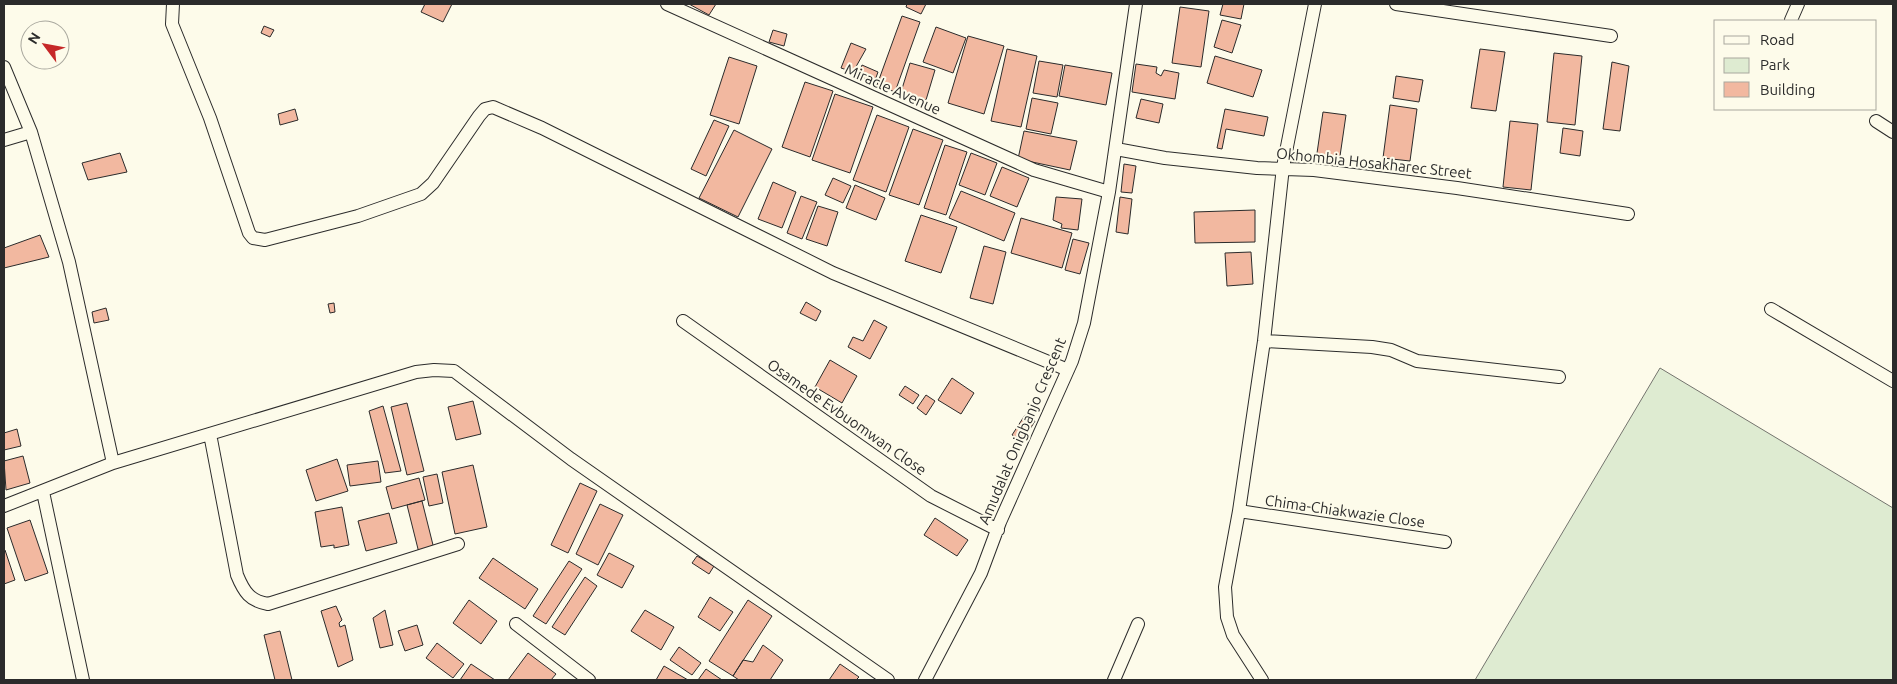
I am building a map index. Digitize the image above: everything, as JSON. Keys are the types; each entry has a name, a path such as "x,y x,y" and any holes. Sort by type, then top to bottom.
{"street":[{"path":"173,4 172,24 210,118 249,233 258,240 265,240 358,216 421,194 433,183 479,116 486,109 493,107 542,128 833,273 1068,370"},
{"name":"Miracle Avenue","path":"667,4 1034,170 1109,192"},
{"name":"Amudalat Onigbanjo Crescent","path":"925,680 981,573 1068,370 1084,323 1109,192 1136,4"},
{"path":"1262,680 1233,636 1228,616 1225,587 1240,511 1264,341 1283,168 1315,4"},
{"path":"1396,4 1611,36"},
{"path":"1791,20 1798,4"},
{"path":"4,66 31,132 69,262 113,463"},
{"path":"1876,121 1893,132"},
{"path":"4,140 31,132"},
{"name":"Okhombia Hosakharec Street","path":"1116,149 1165,158 1257,168 1283,168 1457,188 1628,214"},
{"path":"1771,309 1893,381"},
{"name":"Osamede Evbuomwan Close","path":"683,321 931,496 998,530"},
{"path":"1264,341 1372,347 1391,350 1417,361 1559,377"},
{"path":"4,506 113,463 416,372 434,370 454,371 571,459 888,680"},
{"path":"210,434 237,575 244,593 258,602 268,604 458,544"},
{"path":"43,492 83,680"},
{"name":"Chima-Chiakwazie Close","path":"1240,511 1445,542"},
{"path":"516,624 590,680"},
{"path":"1114,680 1138,624"}],"green space":[{"path":"1660,368 1893,508 1893,680 1475,680"}],"building":[{"path":"425,4 452,4 443,22 421,12"},
{"path":"689,4 716,4 709,15"},
{"path":"907,4 926,4 921,14 906,7"},
{"path":"1223,4 1244,4 1241,19 1220,15"},
{"path":"1180,7 1209,11 1201,67 1172,63"},
{"path":"902,16 920,22 895,92 877,85"},
{"path":"1222,20 1241,25 1232,53 1214,47"},
{"path":"264,26 274,30 270,37 261,33"},
{"path":"936,27 966,38 953,73 923,62"},
{"path":"773,30 787,34 784,46 769,42"},
{"path":"968,36 1004,46 984,114 948,103"},
{"path":"851,43 866,49 853,72 841,68"},
{"path":"1007,49 1037,56 1021,127 991,121"},
{"path":"1480,49 1505,52 1496,111 1471,108"},
{"path":"1554,53 1582,56 1575,125 1547,122"},
{"path":"1215,56 1262,70 1253,97 1207,83"},
{"path":"729,57 757,66 739,124 710,115"},
{"path":"1039,61 1063,65 1057,97 1033,93"},
{"path":"1612,62 1629,66 1620,131 1603,129"},
{"path":"910,63 935,70 926,100 901,92"},
{"path":"1136,64 1157,67 1156,73 1161,76 1164,70 1179,73 1175,99 1132,92"},
{"path":"862,65 878,72 874,83 858,76"},
{"path":"1065,65 1112,73 1106,105 1059,96"},
{"path":"1396,76 1423,80 1419,102 1393,98"},
{"path":"805,82 833,91 810,157 782,147"},
{"path":"835,94 873,107 850,173 812,160"},
{"path":"1032,98 1058,103 1051,134 1026,129"},
{"path":"1141,99 1163,104 1159,123 1136,118"},
{"path":"1390,105 1417,109 1410,161 1383,158"},
{"path":"295,109 298,120 280,125 278,114"},
{"path":"1225,109 1268,117 1264,136 1226,129 1222,149 1217,148"},
{"path":"1323,112 1346,115 1339,163 1316,160"},
{"path":"877,115 909,127 886,192 853,180"},
{"path":"714,120 729,126 706,176 691,169"},
{"path":"1510,121 1538,124 1531,190 1503,187"},
{"path":"1563,128 1583,131 1580,156 1560,153"},
{"path":"913,129 943,140 919,205 889,195"},
{"path":"734,130 772,149 738,217 699,198"},
{"path":"1024,131 1077,141 1070,170 1018,159"},
{"path":"945,145 967,152 946,215 924,208"},
{"path":"120,153 127,172 88,180 82,163"},
{"path":"971,153 997,163 985,195 959,185"},
{"path":"1124,164 1136,166 1132,193 1121,192"},
{"path":"1002,167 1029,178 1017,207 990,196"},
{"path":"833,178 851,186 843,203 825,195"},
{"path":"773,182 796,192 782,228 758,219"},
{"path":"855,185 885,198 876,220 846,208"},
{"path":"961,191 1015,213 1004,241 949,218"},
{"path":"801,196 817,202 802,239 787,233"},
{"path":"1056,197 1082,199 1078,230 1061,228 1062,224 1053,220"},
{"path":"1120,197 1132,199 1128,234 1116,232"},
{"path":"818,206 838,212 827,246 806,239"},
{"path":"1255,210 1255,242 1195,243 1194,212"},
{"path":"921,215 957,227 941,273 905,261"},
{"path":"1021,218 1072,233 1062,268 1011,253"},
{"path":"40,235 49,257 4,268 4,248"},
{"path":"1073,239 1089,243 1080,274 1065,270"},
{"path":"984,246 1006,252 993,304 970,298"},
{"path":"1251,252 1253,284 1227,286 1225,253"},
{"path":"806,302 821,311 816,321 800,313"},
{"path":"334,303 335,312 330,313 328,304"},
{"path":"106,308 109,320 94,323 92,312"},
{"path":"874,320 887,327 870,359 848,347 853,337 863,341"},
{"path":"830,360 857,376 842,403 815,387"},
{"path":"952,378 974,393 961,414 938,400"},
{"path":"905,386 919,395 913,404 899,395"},
{"path":"926,395 935,401 926,415 917,408"},
{"path":"473,401 481,434 456,440 448,407"},
{"path":"407,403 424,471 407,475 391,407"},
{"path":"383,406 401,471 385,473 369,411"},
{"path":"1025,415 1035,421 1022,442 1012,435"},
{"path":"17,429 21,446 4,450 4,433"},
{"path":"23,456 30,483 6,490 4,461"},
{"path":"337,459 348,491 316,501 306,470"},
{"path":"378,461 381,482 350,486 347,465"},
{"path":"473,465 487,527 455,534 442,472"},
{"path":"437,474 443,503 429,506 423,477"},
{"path":"419,478 425,500 392,509 386,487"},
{"path":"580,483 597,491 568,553 551,545"},
{"path":"422,501 434,549 419,553 407,505"},
{"path":"600,504 623,515 598,565 576,554"},
{"path":"342,507 349,545 334,548 334,545 321,547 315,512"},
{"path":"389,513 397,543 366,551 358,521"},
{"path":"935,518 968,540 957,556 924,535"},
{"path":"30,520 48,573 25,581 7,528"},
{"path":"4,551 15,580 4,584"},
{"path":"609,553 634,566 622,588 597,575"},
{"path":"697,556 714,566 709,574 692,563"},
{"path":"493,558 538,589 525,609 479,578"},
{"path":"569,561 582,569 546,624 533,616"},
{"path":"585,577 597,586 565,635 552,627"},
{"path":"710,597 733,612 720,631 698,617"},
{"path":"469,600 497,621 481,644 453,623"},
{"path":"748,600 772,616 733,676 709,661"},
{"path":"336,606 342,620 339,623 340,627 345,625 353,660 338,667 321,611"},
{"path":"385,610 393,645 380,648 373,618"},
{"path":"645,610 674,627 661,650 631,631"},
{"path":"417,625 423,645 405,651 398,631"},
{"path":"280,631 292,680 275,680 264,635"},
{"path":"437,643 464,664 453,678 426,658"},
{"path":"763,645 783,660 770,680 739,680 733,676 743,660 753,662"},
{"path":"679,647 701,663 692,675 670,660"},
{"path":"528,653 556,674 551,680 508,680"},
{"path":"471,664 495,680 460,680"},
{"path":"840,664 859,677 856,680 829,680"},
{"path":"664,666 688,680 656,680"},
{"path":"706,669 722,680 698,680"}]}
